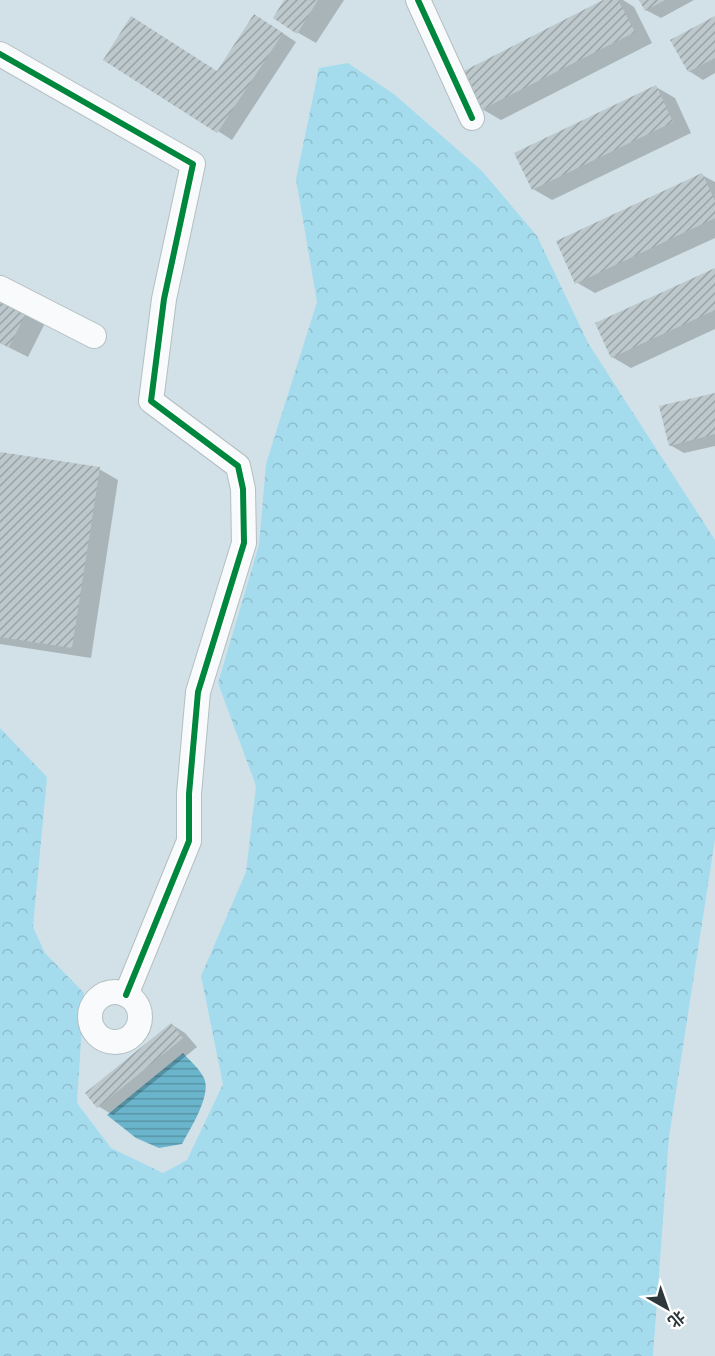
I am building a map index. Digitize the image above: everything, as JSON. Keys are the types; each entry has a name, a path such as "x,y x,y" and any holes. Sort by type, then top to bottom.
{"street":[{"path":"418,0 472,118"},
{"path":"0,54 193,164 164,299 152,401 238,466 243,489 244,543 198,692 189,794 189,841 126,995"},
{"path":"0,288 94,336"}],"green space":[{"path":"348,63 395,95 482,171 537,236 588,343 715,540 715,839 669,1137 653,1356 0,1356 0,728 47,777 33,927 45,953 84,993 77,1103 111,1148 163,1173 187,1160 223,1084 201,976 246,872 256,786 218,683 259,545 266,464 317,302 296,179 319,68"}],"shaded area":[{"path":"183,1053 200,1071 206,1085 199,1112 182,1144 159,1148 136,1138 107,1115"}],"building":[{"path":"284,0 318,0 297,34 273,18"},
{"path":"603,0 618,0 635,32 481,110 462,72"},
{"path":"639,0 665,0 645,11"},
{"path":"254,14 283,33 217,133 103,60 131,16 217,71"},
{"path":"715,16 715,58 688,72 670,40"},
{"path":"656,85 673,122 532,190 514,153"},
{"path":"702,173 715,201 715,218 575,284 556,241"},
{"path":"715,268 715,310 611,358 595,323"},
{"path":"0,294 28,309 9,347 0,343"},
{"path":"715,393 715,434 669,446 659,406"},
{"path":"0,452 100,467 72,648 0,637"},
{"path":"171,1023 183,1038 97,1108 85,1093"}],"cycle path":[{"path":"418,0 472,118"},
{"path":"0,54 193,164 164,299 151,401 238,466 243,489 244,543 198,692 189,794 189,841 126,995"}]}
